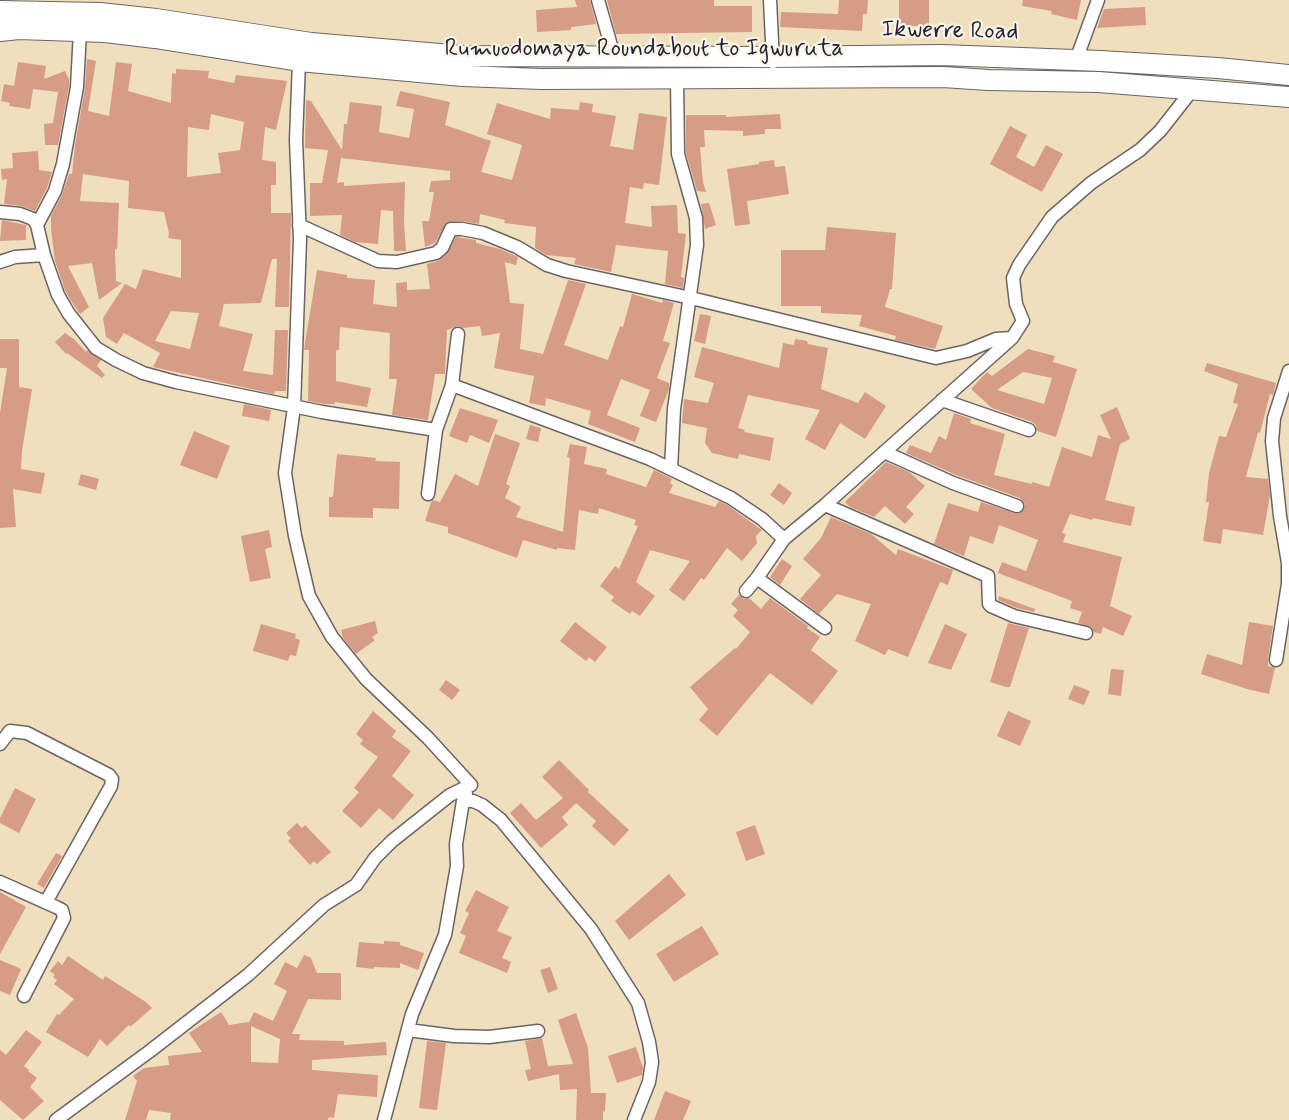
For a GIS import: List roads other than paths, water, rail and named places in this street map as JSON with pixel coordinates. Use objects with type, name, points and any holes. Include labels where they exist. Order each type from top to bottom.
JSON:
[{"type":"main road","name":"Ikwerre Road","points":[[0,11],[40,5],[156,19],[300,42],[464,56],[942,55],[1218,68],[1289,75]]},
{"type":"main road","name":"Rumuodomaya Roundabout to Igwuruta","points":[[0,31],[19,29],[80,31],[155,38],[299,61],[463,76],[541,79],[943,77],[1098,82],[1289,96]]},
{"type":"street","points":[[598,0],[614,56]]},
{"type":"street","points":[[770,0],[774,57],[771,77]]},
{"type":"street","points":[[1076,60],[1098,0]]},
{"type":"street","points":[[37,225],[51,199],[63,164],[77,87],[80,31]]},
{"type":"street","points":[[299,61],[296,140],[300,239],[294,406],[285,473],[295,536],[309,596],[332,637],[366,679],[428,738],[471,785]]},
{"type":"street","points":[[671,469],[674,409],[697,245],[696,218],[678,153],[677,78]]},
{"type":"street","points":[[746,591],[783,539],[825,505],[1012,338],[1023,321],[1016,304],[1013,278],[1019,265],[1052,217],[1091,183],[1140,150],[1160,131],[1193,89]]},
{"type":"street","points":[[0,212],[20,214],[33,219],[37,225],[44,255],[58,295],[69,314],[96,348],[116,360],[143,373],[176,382],[389,424],[436,430]]},
{"type":"street","points":[[299,225],[378,261],[397,262],[436,253],[442,248],[452,229],[462,229],[517,247],[547,265],[566,271],[691,298],[936,358],[967,351],[996,339],[1012,338]]},
{"type":"street","points":[[0,262],[15,257],[44,255]]},
{"type":"street","points":[[428,494],[436,430],[452,386],[458,334]]},
{"type":"street","points":[[1276,660],[1288,563],[1280,516],[1272,441],[1274,418],[1289,371]]},
{"type":"street","points":[[452,386],[640,455],[671,469],[731,498],[762,519],[783,539]]},
{"type":"street","points":[[942,400],[1029,430]]},
{"type":"street","points":[[884,452],[954,483],[1017,506]]},
{"type":"street","points":[[825,505],[988,576],[989,604],[992,606],[1014,616],[1086,633]]},
{"type":"street","points":[[757,578],[825,628]]},
{"type":"street","points":[[0,744],[10,731],[27,733],[110,775],[112,779],[111,786],[46,902]]},
{"type":"street","points":[[384,1120],[408,1030],[428,972],[445,935],[457,866],[456,844],[463,801],[471,785]]},
{"type":"street","points":[[56,1120],[150,1052],[248,975],[324,905],[356,885],[375,858],[392,841],[450,795],[471,785]]},
{"type":"street","points":[[463,801],[473,801],[501,820],[591,929],[638,1003],[652,1062],[650,1082],[634,1120]]},
{"type":"street","points":[[0,882],[62,910],[64,918],[24,996]]},
{"type":"street","points":[[408,1030],[454,1036],[489,1037],[538,1031]]}]
